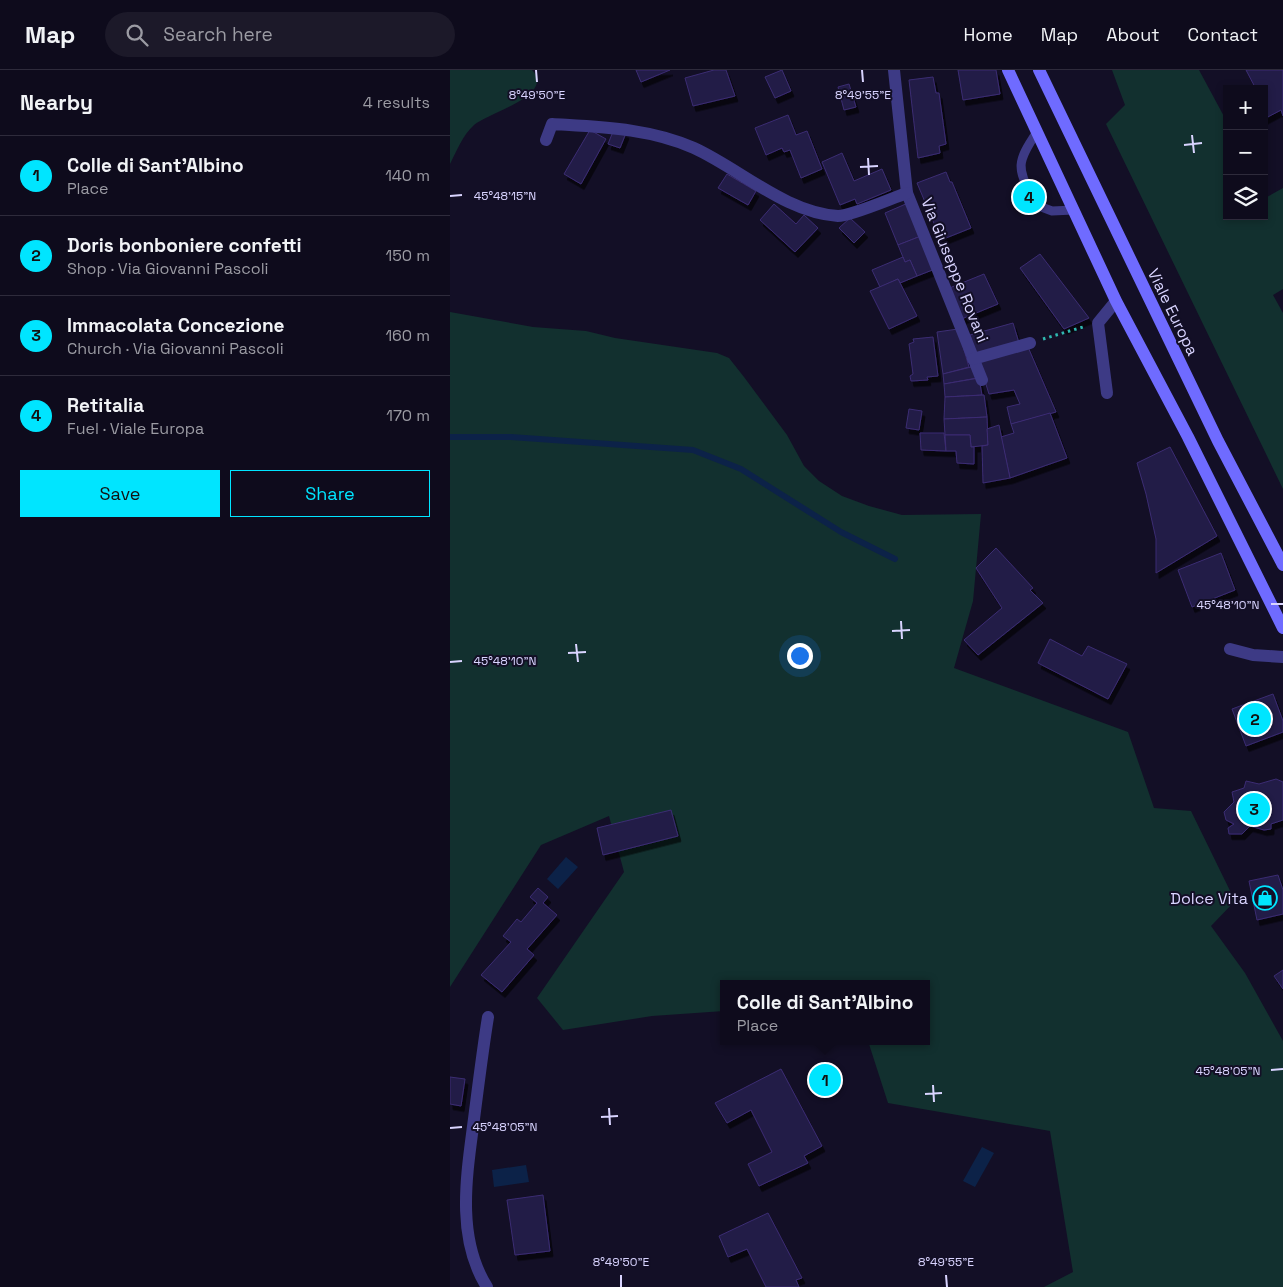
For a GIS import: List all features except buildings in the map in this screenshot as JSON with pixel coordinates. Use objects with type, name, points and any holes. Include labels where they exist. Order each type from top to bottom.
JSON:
[{"type":"street","name":"Via Giuseppe Rovani","points":[[894,70],[907,194],[982,380]]},
{"type":"street","points":[[1008,70],[1116,300],[1188,437],[1283,628]]},
{"type":"street","name":"Viale Europa","points":[[1039,70],[1218,441],[1283,565]]},
{"type":"street","name":"Via Giuseppe Rovani","points":[[546,140],[552,124],[629,129],[694,148],[767,192],[814,211],[840,216],[907,194]]},
{"type":"street","points":[[1107,393],[1098,323],[1116,300]]},
{"type":"street","name":"Via Giuseppe Rovani","points":[[973,359],[1030,343]]},
{"type":"street","points":[[1230,649],[1253,655],[1283,657]]},
{"type":"street","points":[[487,1287],[472,1255],[465,1206],[468,1162],[488,1016]]},
{"type":"lane","points":[[1037,132],[1022,153],[1021,174],[1036,205],[1052,211],[1074,210]]},
{"type":"path","points":[[1030,343],[1098,323]]},
{"type":"green space","points":[[450,70],[532,70],[537,79],[535,87],[528,95],[474,125],[463,138],[450,164]]},
{"type":"green space","points":[[1112,70],[1199,70],[1223,115],[1223,220],[1268,220],[1268,196],[1283,188],[1283,289],[1273,295],[1283,313],[1283,489],[1106,124],[1125,105]]},
{"type":"green space","points":[[450,312],[533,327],[586,331],[615,338],[717,353],[729,358],[744,377],[787,435],[804,466],[819,481],[842,496],[902,515],[981,514],[973,601],[954,668],[1128,732],[1154,808],[1191,811],[1235,901],[1211,926],[1245,973],[1283,1041],[1283,1287],[1044,1287],[1073,1272],[1050,1131],[888,1103],[869,1045],[930,1045],[930,980],[720,980],[720,1011],[652,1016],[563,1030],[537,998],[624,872],[609,816],[541,845],[450,987]]},
{"type":"water","points":[[566,857],[578,867],[558,889],[547,879]]},
{"type":"water","points":[[982,1147],[994,1153],[975,1187],[963,1181]]},
{"type":"water","points":[[526,1165],[529,1182],[494,1187],[492,1170]]},
{"type":"waterway","points":[[450,437],[511,437],[693,450],[741,469],[841,532],[895,559]]},
{"type":"place","name":"Retitalia","points":[[1029,197]]},
{"type":"place","name":"Doris bonboniere confetti","points":[[1255,719]]},
{"type":"place","name":"Immacolata Concezione","points":[[1254,809]]},
{"type":"place","name":"Dolce Vita","points":[[1265,898]]},
{"type":"place","name":"Colle di Sant'Albino","points":[[825,1080]]}]
